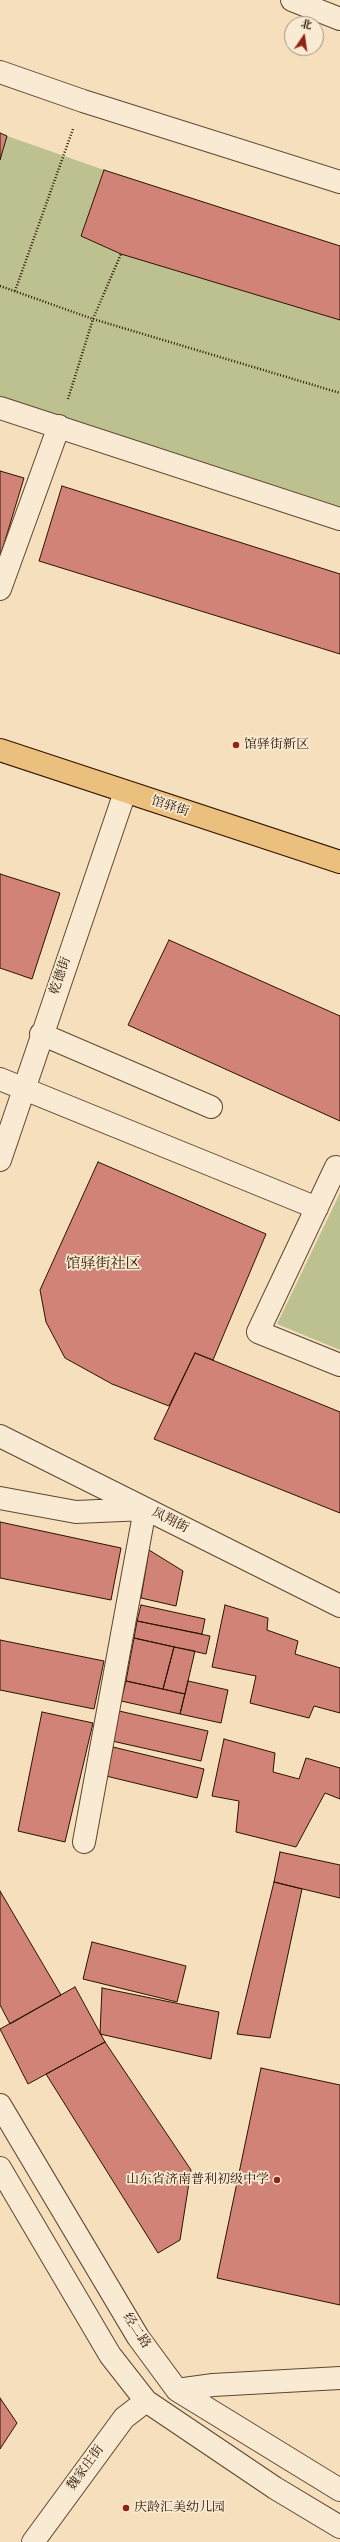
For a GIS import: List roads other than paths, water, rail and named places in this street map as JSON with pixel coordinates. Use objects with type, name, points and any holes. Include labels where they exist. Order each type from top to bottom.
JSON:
[{"type":"main road","name":"馆驿街","points":[[0,750],[340,862]]},
{"type":"street","points":[[292,0],[340,19]]},
{"type":"street","points":[[0,72],[83,101],[340,182]]},
{"type":"street","points":[[0,408],[340,518]]},
{"type":"street","points":[[0,589],[59,426]]},
{"type":"street","name":"乾德街","points":[[0,1160],[41,1034],[125,792]]},
{"type":"street","points":[[41,1034],[211,1106]]},
{"type":"street","points":[[0,1079],[317,1208]]},
{"type":"street","points":[[340,1169],[336,1167],[258,1332],[340,1365]]},
{"type":"street","name":"凤翔街","points":[[0,1436],[340,1606]]},
{"type":"street","points":[[0,1498],[76,1512],[145,1509],[84,1842]]},
{"type":"street","name":"经二路","points":[[0,2105],[138,2337],[177,2390],[340,2490]]},
{"type":"street","points":[[0,2168],[110,2355],[146,2401],[275,2488],[340,2527]]},
{"type":"street","points":[[177,2390],[213,2385],[340,2378]]},
{"type":"street","name":"魏家庄街","points":[[33,2542],[124,2418],[146,2401]]},
{"type":"place","name":"馆驿街新区","points":[[236,745]]},
{"type":"place","name":"山东省济南普利初级中学","points":[[277,2180]]},
{"type":"place","name":"庆龄汇美幼儿园","points":[[126,2508]]},
{"type":"district","name":"馆驿街社区","points":[[103,1265]]}]
